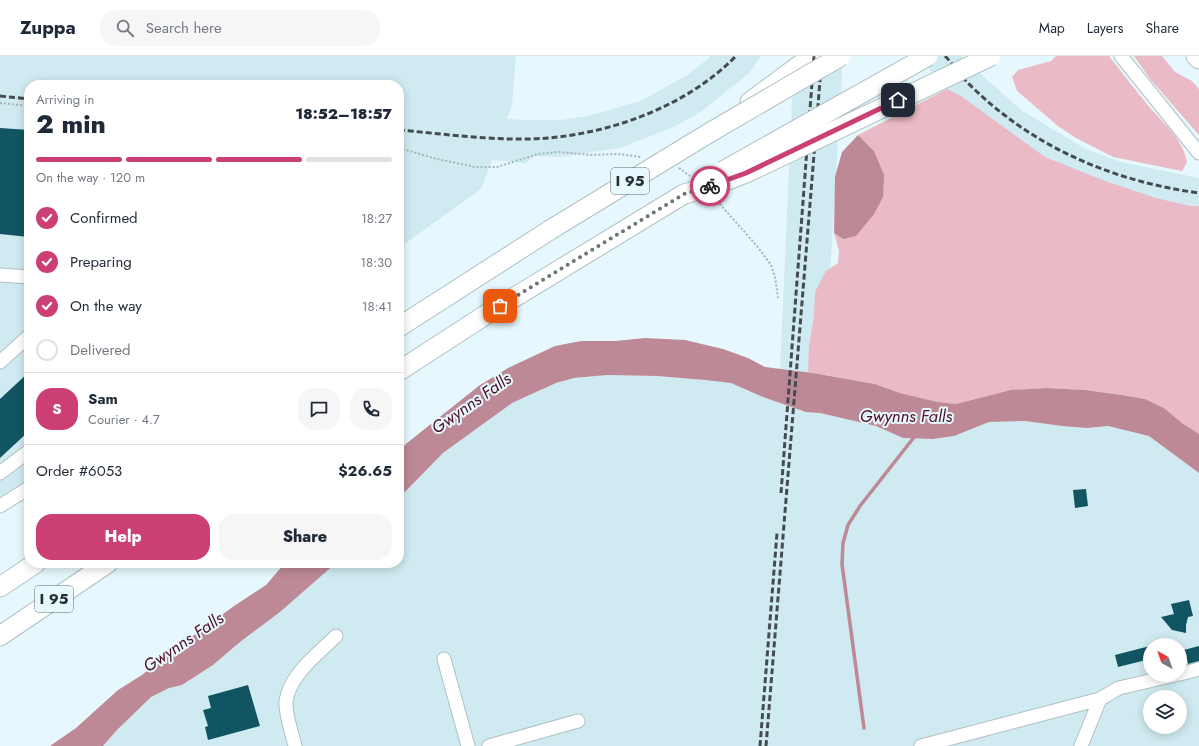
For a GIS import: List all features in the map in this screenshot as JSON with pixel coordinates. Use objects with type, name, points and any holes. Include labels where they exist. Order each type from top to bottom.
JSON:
[{"type":"highway","points":[[709,133],[812,56]]},
{"type":"highway","name":"I 95","points":[[404,324],[550,230],[709,133],[841,56]]},
{"type":"highway","name":"I 95","points":[[404,368],[487,314],[684,194],[928,56]]},
{"type":"highway","points":[[684,194],[713,186],[746,173],[991,56]]},
{"type":"highway","points":[[1196,56],[1199,59]]},
{"type":"highway","name":"I 95","points":[[0,587],[28,568]]},
{"type":"highway","name":"I 95","points":[[0,636],[101,568]]},
{"type":"lane","points":[[1121,56],[1199,153]]},
{"type":"lane","points":[[0,275],[24,277]]},
{"type":"lane","points":[[0,362],[24,340]]},
{"type":"lane","points":[[0,473],[24,455]]},
{"type":"lane","points":[[0,506],[24,491]]},
{"type":"lane","points":[[295,746],[288,718],[286,702],[290,687],[300,671],[336,636]]},
{"type":"lane","points":[[444,659],[468,746]]},
{"type":"lane","points":[[1187,672],[1199,669]]},
{"type":"lane","points":[[921,746],[1100,699],[1119,688],[1145,682]]},
{"type":"lane","points":[[1081,746],[1100,699]]},
{"type":"lane","points":[[489,746],[578,722]]},
{"type":"path","points":[[0,103],[24,105]]},
{"type":"shaded area","points":[[0,56],[516,56],[512,105],[507,119],[560,120],[588,116],[641,101],[689,74],[711,56],[761,56],[749,73],[702,111],[676,126],[620,148],[560,157],[534,156],[526,163],[492,160],[481,189],[404,244],[404,80],[24,80],[24,496],[0,511]]},
{"type":"shaded area","points":[[794,56],[843,56],[824,379],[820,413],[876,426],[903,438],[933,439],[954,436],[989,422],[1025,421],[1087,428],[1108,426],[1149,436],[1199,473],[1199,746],[103,746],[151,697],[169,688],[182,685],[213,665],[240,642],[280,612],[330,568],[404,568],[404,493],[443,453],[512,403],[556,383],[574,378],[607,375],[657,376],[731,383],[763,397],[780,371]]},
{"type":"shaded area","points":[[918,56],[961,56],[1021,110],[1084,148],[1121,162],[1199,178],[1199,212],[1046,166],[962,106]]},
{"type":"shaded area","points":[[1056,56],[1109,56],[1151,109],[1178,139],[1187,162],[1182,171],[1113,157],[1076,138],[1058,126],[1017,91],[1012,77],[1018,70],[1051,61]]},
{"type":"shaded area","points":[[1134,56],[1162,56],[1175,72],[1192,81],[1199,89],[1199,135],[1150,79]]},
{"type":"shaded area","points":[[947,89],[961,96],[1045,157],[1105,181],[1156,198],[1190,206],[1199,206],[1199,434],[1182,423],[1164,408],[1145,399],[1122,395],[1085,390],[1046,388],[1012,390],[956,404],[938,402],[900,393],[875,384],[808,372],[815,292],[826,271],[838,263],[839,251],[834,233],[843,239],[874,151],[858,135]]},
{"type":"water","points":[[858,135],[874,151],[884,175],[883,197],[874,214],[856,236],[843,239],[834,233],[835,177],[842,152]]},
{"type":"water","name":"Gwynns Falls","points":[[645,338],[685,340],[723,349],[748,358],[765,367],[813,373],[875,384],[900,393],[938,402],[956,404],[1011,390],[1046,388],[1085,390],[1145,399],[1164,408],[1182,423],[1199,434],[1199,473],[1149,436],[1108,426],[1087,428],[1025,421],[989,422],[954,436],[933,439],[903,438],[876,426],[820,413],[806,412],[763,397],[731,383],[657,376],[607,375],[574,378],[556,383],[512,403],[443,453],[404,493],[404,446],[480,385],[508,368],[555,346],[581,341],[615,341]]},
{"type":"water","name":"Gwynns Falls","points":[[281,568],[330,568],[280,612],[240,642],[213,665],[182,685],[169,688],[151,697],[103,746],[50,746],[76,728],[118,690],[142,675],[172,651],[234,606],[266,585]]},
{"type":"building","points":[[0,128],[24,130],[24,236],[0,234]]},
{"type":"building","points":[[24,377],[24,436],[0,458],[0,399]]},
{"type":"building","points":[[1086,489],[1088,506],[1075,508],[1073,490]]},
{"type":"building","points":[[1189,600],[1193,616],[1188,617],[1186,633],[1172,630],[1161,617],[1174,614],[1171,604]]},
{"type":"building","points":[[1199,646],[1199,661],[1188,664],[1187,649]]},
{"type":"building","points":[[1143,648],[1143,661],[1118,667],[1115,655]]},
{"type":"building","points":[[248,685],[260,726],[208,740],[205,727],[208,726],[203,710],[211,708],[208,696]]},
{"type":"waterway","points":[[864,728],[842,564],[843,543],[848,525],[860,506],[915,436]]},
{"type":"railway","points":[[404,130],[474,137],[530,139],[574,135],[599,130],[650,113],[673,102],[696,89],[736,56]]},
{"type":"railway","points":[[781,493],[814,56]]},
{"type":"railway","points":[[766,746],[822,56]]},
{"type":"railway","points":[[945,56],[967,82],[991,105],[1017,125],[1045,142],[1074,157],[1134,180],[1199,193]]},
{"type":"railway","points":[[0,96],[24,98]]},
{"type":"railway","points":[[760,746],[777,533]]},
{"type":"way so far","points":[[500,306],[684,194],[710,186]]},
{"type":"route","points":[[710,186],[746,173],[898,100]]}]
